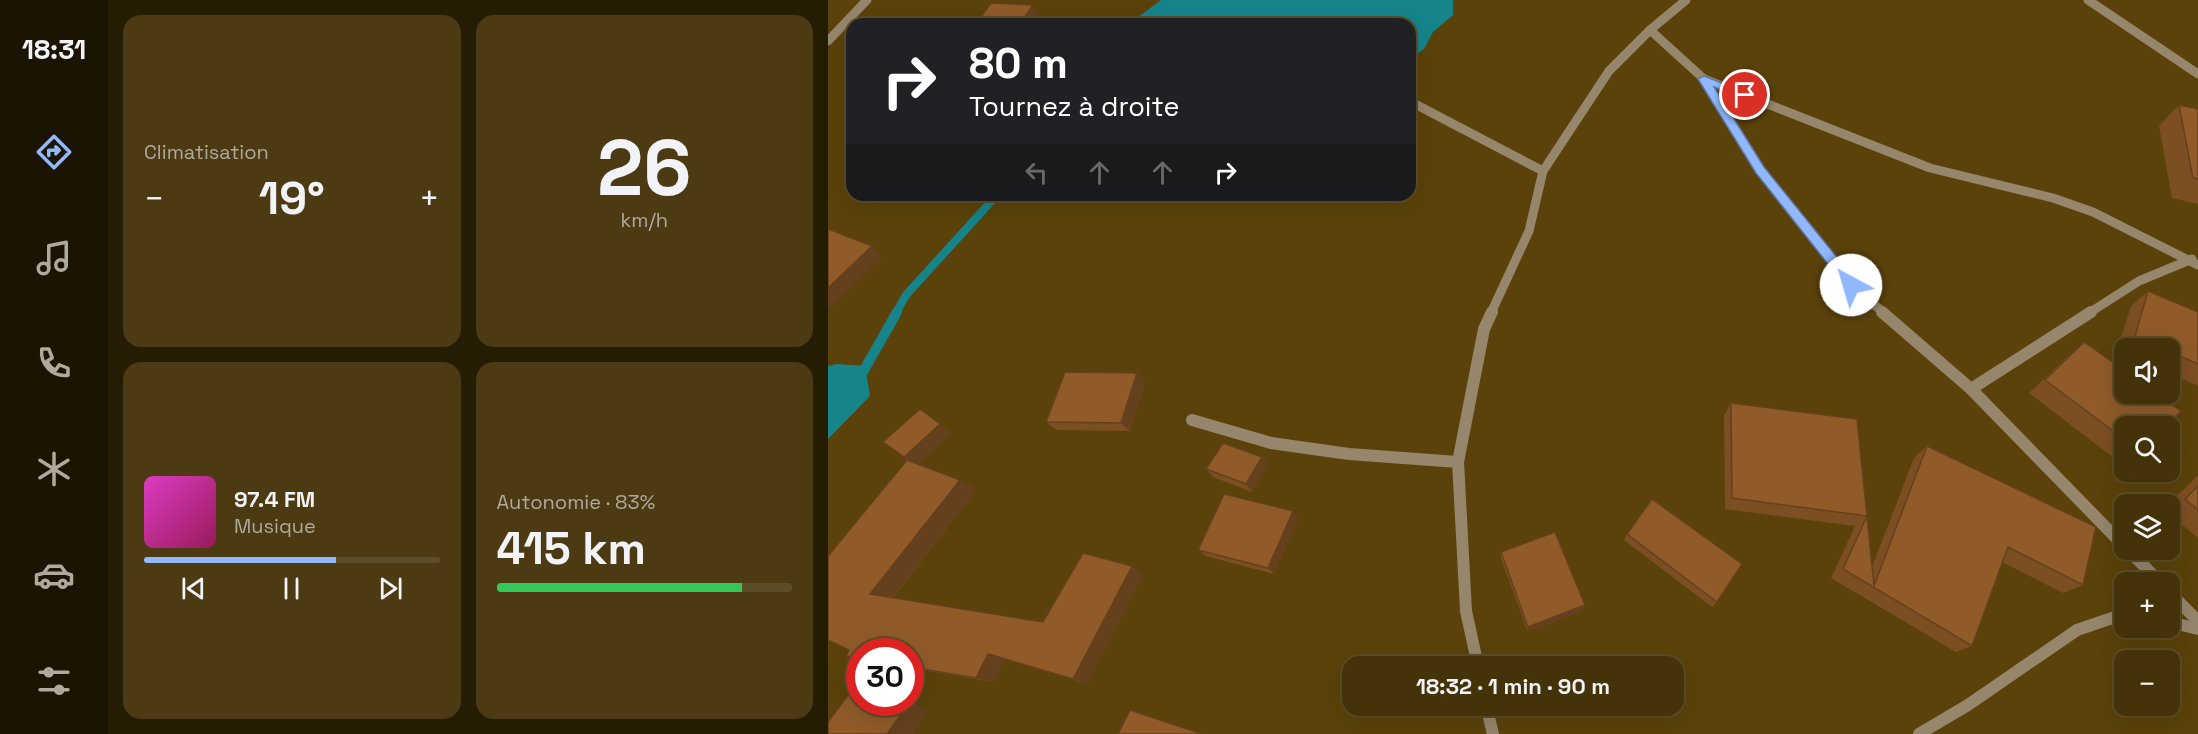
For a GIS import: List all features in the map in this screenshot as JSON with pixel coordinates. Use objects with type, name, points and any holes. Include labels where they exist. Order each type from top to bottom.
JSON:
[{"type":"street","points":[[850,18],[867,0]]},
{"type":"street","points":[[1476,656],[1466,611],[1458,462],[1484,329],[1529,231],[1543,171],[1609,71],[1650,30],[1686,0]]},
{"type":"street","points":[[2088,0],[2198,74]]},
{"type":"street","points":[[828,41],[846,22]]},
{"type":"street","points":[[1650,30],[1704,79],[1760,170],[1851,285],[1971,389],[2114,536]]},
{"type":"street","points":[[1704,79],[1930,168],[2053,198],[2093,212],[2195,261]]},
{"type":"street","points":[[1416,105],[1543,171]]},
{"type":"street","points":[[1971,389],[2139,281],[2195,261]]},
{"type":"street","points":[[1192,420],[1271,443],[1349,454],[1458,462]]},
{"type":"street","points":[[2138,560],[2150,572]]},
{"type":"street","points":[[2180,603],[2198,621]]},
{"type":"street","points":[[1919,734],[1968,705],[2077,630],[2114,617]]},
{"type":"street","points":[[2180,625],[2198,629]]},
{"type":"street","points":[[1489,716],[1493,734]]},
{"type":"water","points":[[1161,0],[1453,0],[1453,15],[1433,32],[1424,49],[1416,54],[1416,18],[1137,18]]},
{"type":"water","points":[[837,364],[865,366],[870,396],[828,439],[828,366]]},
{"type":"building","points":[[991,3],[1033,5],[1024,18],[980,18]]},
{"type":"building","points":[[2179,105],[2198,109],[2198,179],[2193,178]]},
{"type":"building","points":[[828,229],[872,246],[828,288]]},
{"type":"building","points":[[2148,291],[2198,312],[2198,364],[2180,356],[2180,338],[2135,336]]},
{"type":"building","points":[[2084,342],[2114,363],[2114,404],[2171,404],[2181,411],[2176,416],[2114,416],[2114,432],[2045,380]]},
{"type":"building","points":[[1065,372],[1137,373],[1121,423],[1046,422]]},
{"type":"building","points":[[1731,403],[1857,419],[1867,516],[1732,498]]},
{"type":"building","points":[[920,409],[940,424],[904,457],[883,442]]},
{"type":"building","points":[[1223,443],[1262,457],[1246,484],[1206,469]]},
{"type":"building","points":[[1927,446],[2096,527],[2083,585],[2008,547],[1972,646],[1843,569],[1867,516],[1874,586]]},
{"type":"building","points":[[907,460],[960,480],[870,594],[1043,622],[1083,553],[1132,566],[1073,679],[988,654],[976,678],[924,669],[924,638],[846,638],[846,649],[828,640],[828,556]]},
{"type":"building","points":[[2198,486],[2198,510],[2185,499]]},
{"type":"building","points":[[1224,494],[1293,511],[1268,568],[1198,550]]},
{"type":"building","points":[[1652,499],[1742,564],[1717,602],[1627,534]]},
{"type":"building","points":[[1555,532],[1585,605],[1528,627],[1501,552]]},
{"type":"building","points":[[846,698],[846,716],[900,716],[887,734],[828,734],[828,722]]},
{"type":"building","points":[[1130,710],[1202,734],[1118,734]]},
{"type":"waterway","points":[[896,313],[906,295],[992,201]]},
{"type":"waterway","points":[[860,377],[897,312]]},
{"type":"route","points":[[1745,95],[1704,79],[1760,170],[1851,285]]}]
